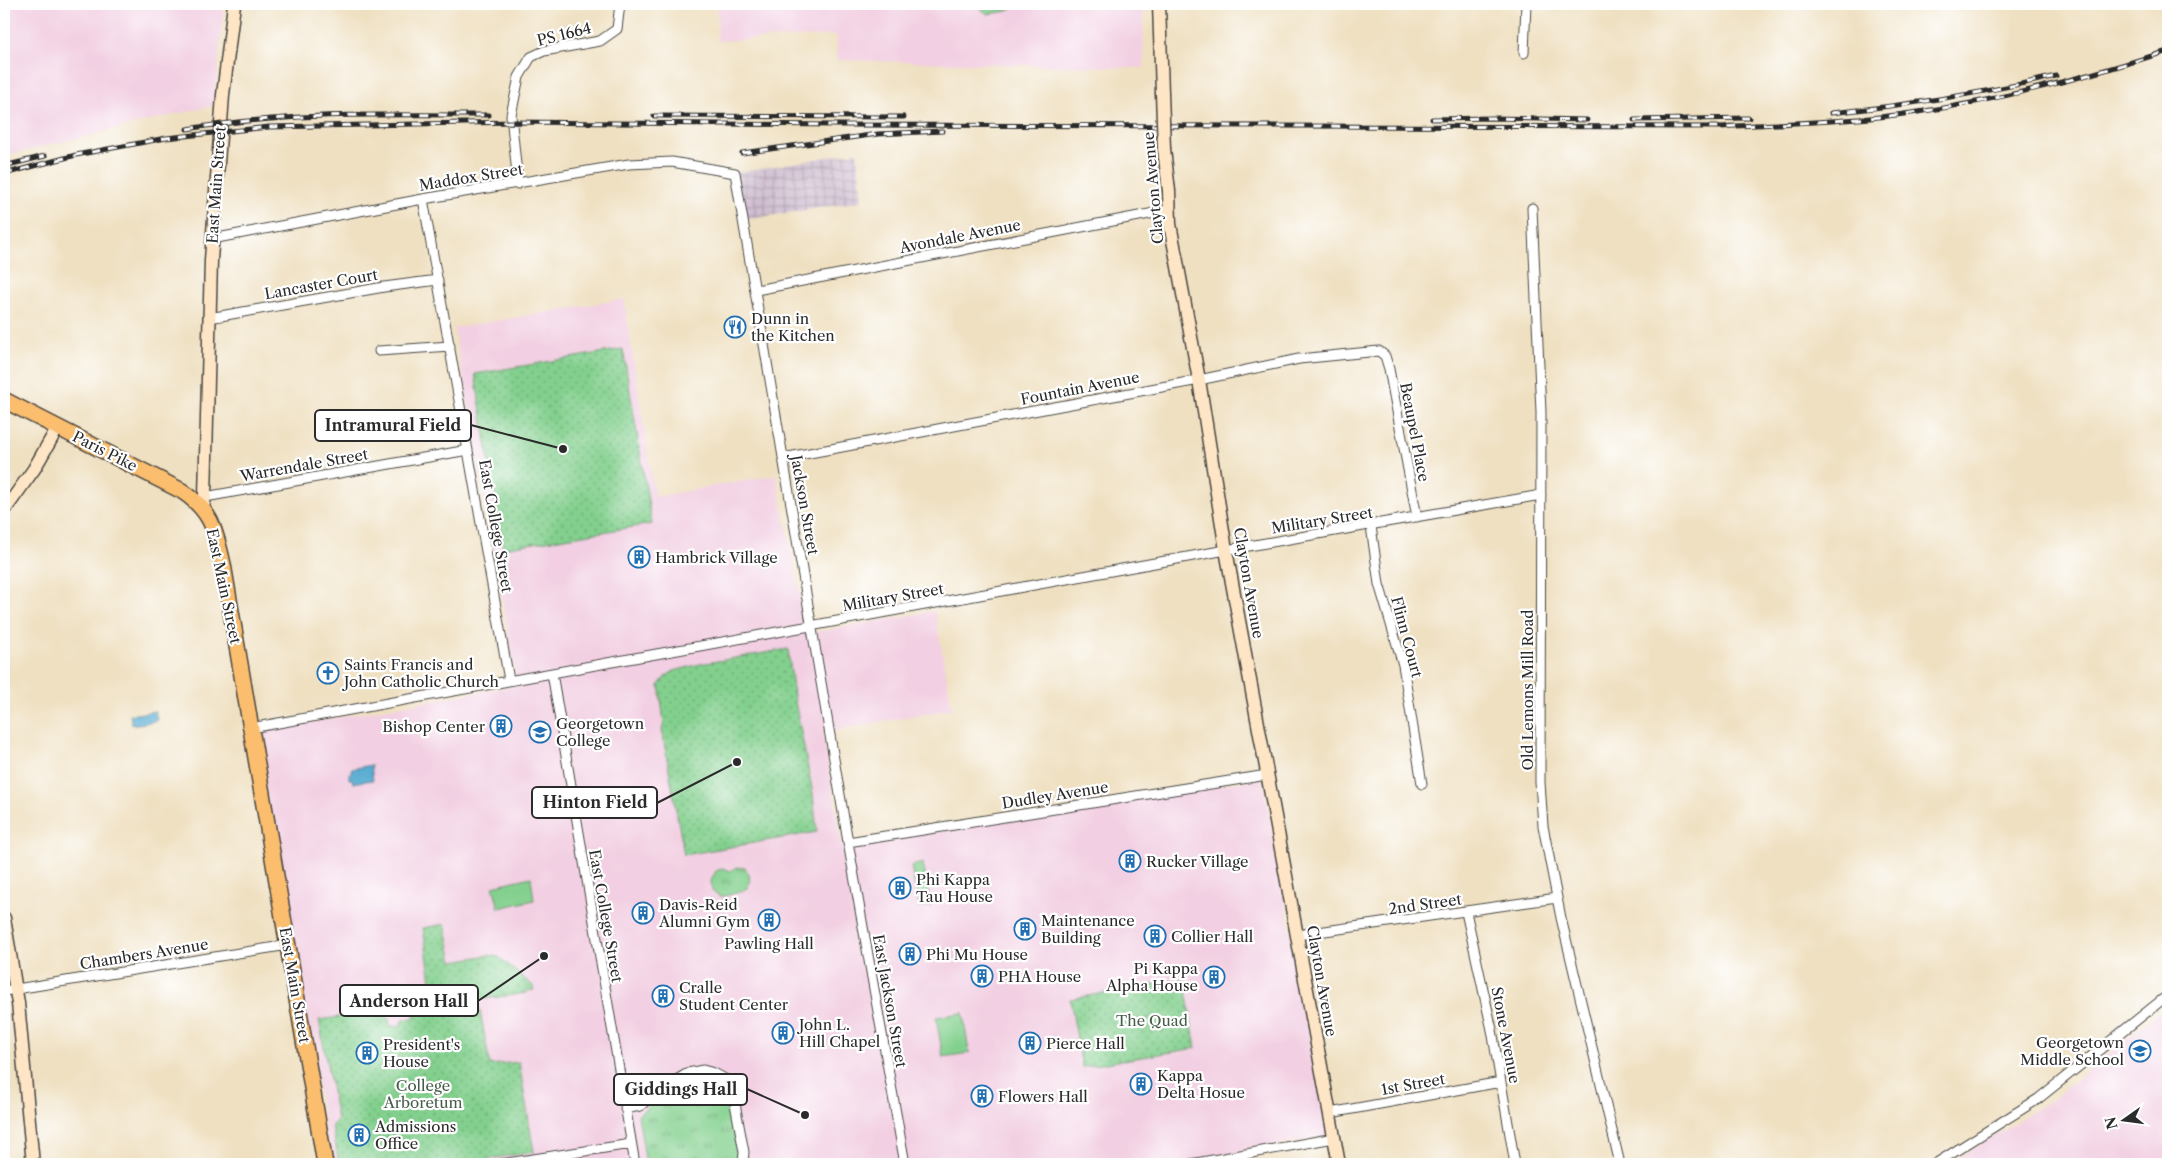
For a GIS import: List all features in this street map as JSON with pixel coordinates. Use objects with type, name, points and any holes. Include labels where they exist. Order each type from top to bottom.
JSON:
[{"type":"main road","name":"Paris Pike","points":[[4,400],[204,502]]},
{"type":"main road","name":"East Main Street","points":[[204,502],[214,527],[223,564],[326,1164]]},
{"type":"street","name":"East Main Street","points":[[204,502],[212,239],[222,95],[234,4]]},
{"type":"street","name":"PS 1664","points":[[518,184],[511,115],[519,77],[531,57],[544,51],[600,41],[617,29],[620,4]]},
{"type":"street","name":"Clayton Avenue","points":[[1159,4],[1164,149],[1170,224],[1199,380],[1226,550],[1339,1164]]},
{"type":"street","points":[[1524,52],[1526,4]]},
{"type":"street","name":"Maddox Street","points":[[212,239],[424,199],[629,164],[672,162],[735,173]]},
{"type":"street","name":"Jackson Street","points":[[735,173],[848,842]]},
{"type":"street","name":"East College Street","points":[[424,199],[509,680]]},
{"type":"street","name":"Old Lemons Mill Road","points":[[1532,208],[1541,412],[1540,782],[1543,826],[1557,898],[1620,1164]]},
{"type":"street","name":"Avondale Avenue","points":[[756,290],[1170,210]]},
{"type":"street","name":"Lancaster Court","points":[[209,318],[384,287],[438,280]]},
{"type":"street","points":[[379,351],[450,346]]},
{"type":"street","name":"Fountain Avenue","points":[[783,458],[1199,380],[1299,359],[1372,351],[1382,353]]},
{"type":"street","name":"Beaupel Place","points":[[1382,353],[1389,369],[1417,517]]},
{"type":"street","points":[[4,511],[34,469],[58,427]]},
{"type":"street","name":"Warrendale Street","points":[[204,502],[468,450]]},
{"type":"street","name":"Military Street","points":[[251,728],[1226,550],[1541,495]]},
{"type":"street","name":"Flinn Court","points":[[1371,526],[1379,584],[1404,665],[1422,784]]},
{"type":"street","name":"East College Street","points":[[552,673],[635,1164]]},
{"type":"street","name":"Dudley Avenue","points":[[848,842],[1267,775]]},
{"type":"street","name":"East Jackson Street","points":[[848,842],[905,1164]]},
{"type":"street","name":"2nd Street","points":[[1297,936],[1557,898]]},
{"type":"street","name":"Stone Avenue","points":[[1466,912],[1492,1030],[1515,1164]]},
{"type":"street","points":[[4,918],[10,990],[33,1164]]},
{"type":"street","name":"Chambers Avenue","points":[[10,990],[288,945]]},
{"type":"street","points":[[1936,1164],[2038,1099],[2168,995]]},
{"type":"street","points":[[625,1109],[640,1106],[661,1089],[688,1073],[703,1070],[720,1075],[733,1093],[744,1152],[743,1164]]},
{"type":"street","name":"1st Street","points":[[1330,1113],[1501,1082]]},
{"type":"street","points":[[1191,1164],[1334,1138]]},
{"type":"street","points":[[500,1164],[631,1144]]},
{"type":"shaded area","points":[[4,4],[224,4],[214,105],[4,156]]},
{"type":"shaded area","points":[[718,4],[1143,4],[1144,68],[837,60],[837,35],[717,41]]},
{"type":"shaded area","points":[[857,152],[862,201],[743,220],[735,173]]},
{"type":"shaded area","name":"Georgetown College","points":[[624,299],[655,497],[776,475],[808,633],[935,611],[952,709],[823,732],[842,846],[1263,778],[1328,1136],[1172,1164],[331,1164],[256,732],[517,685],[454,328]]},
{"type":"shaded area","name":"Georgetown Middle School","points":[[2168,1005],[2168,1164],[1949,1164],[2054,1098]]},
{"type":"green space","points":[[973,4],[1016,4],[1008,11],[988,14]]},
{"type":"green space","points":[[623,349],[652,524],[503,548],[475,374]]},
{"type":"green space","points":[[788,649],[794,696],[813,794],[817,832],[684,855],[662,730],[664,722],[659,685],[665,677],[674,671],[700,664]]},
{"type":"green space","points":[[923,863],[931,906],[919,908],[911,866]]},
{"type":"green space","points":[[736,867],[745,868],[748,872],[750,879],[748,887],[743,891],[721,897],[712,891],[711,880],[716,871],[723,868],[730,871]]},
{"type":"green space","points":[[531,877],[534,900],[499,908],[493,886]]},
{"type":"green space","name":"College Arboretum","points":[[445,924],[453,961],[489,955],[499,957],[533,986],[534,990],[526,991],[526,993],[478,1000],[490,1065],[519,1062],[534,1152],[456,1164],[339,1164],[332,1125],[337,1120],[319,1020],[378,1011],[389,1019],[390,1026],[400,1026],[403,1020],[415,1018],[411,996],[400,998],[398,987],[431,981],[423,928]]},
{"type":"green space","name":"The Quad","points":[[1184,979],[1196,1048],[1082,1067],[1070,999]]},
{"type":"green space","points":[[963,1013],[969,1053],[943,1057],[936,1017]]},
{"type":"green space","points":[[696,1076],[712,1077],[726,1089],[739,1157],[737,1164],[646,1164],[638,1115],[672,1088]]},
{"type":"water","points":[[155,711],[156,721],[132,725],[130,715]]},
{"type":"water","points":[[371,765],[373,780],[353,783],[352,779],[349,779],[349,774],[352,773],[351,769]]},
{"type":"railway","points":[[4,174],[76,155],[166,138],[269,127],[515,122],[837,125],[1721,127],[1820,122],[1894,115],[1981,101],[2075,79],[2168,51]]},
{"type":"railway","points":[[1831,113],[1944,98],[2056,76]]},
{"type":"railway","points":[[187,129],[300,117],[489,115]]},
{"type":"railway","points":[[654,116],[904,117]]},
{"type":"railway","points":[[1634,120],[1749,118]]},
{"type":"railway","points":[[1432,119],[1587,120]]},
{"type":"railway","points":[[742,153],[878,134],[943,131]]},
{"type":"railway","points":[[4,166],[45,156]]},
{"type":"place","name":"Dunn in the Kitchen","points":[[735,327]]},
{"type":"place","name":"Intramural Field","points":[[563,449]]},
{"type":"place","name":"Hambrick Village","points":[[639,557]]},
{"type":"place","name":"Saints Francis and John Catholic Church","points":[[328,673]]},
{"type":"place","name":"Bishop Center","points":[[501,726]]},
{"type":"place","name":"Georgetown College","points":[[540,732]]},
{"type":"place","name":"Hinton Field","points":[[737,762]]},
{"type":"place","name":"Rucker Village","points":[[1130,861]]},
{"type":"place","name":"Phi Kappa Tau House","points":[[900,888]]},
{"type":"place","name":"Davis-Reid Alumni Gym","points":[[643,913]]},
{"type":"place","name":"Pawling Hall","points":[[769,920]]},
{"type":"place","name":"Maintenance Building","points":[[1025,929]]},
{"type":"place","name":"Collier Hall","points":[[1155,936]]},
{"type":"place","name":"Phi Mu House","points":[[910,954]]},
{"type":"place","name":"Anderson Hall","points":[[544,956]]},
{"type":"place","name":"PHA House","points":[[982,976]]},
{"type":"place","name":"Pi Kappa Alpha House","points":[[1214,977]]},
{"type":"place","name":"Cralle Student Center","points":[[663,996]]},
{"type":"place","name":"John L. Hill Chapel","points":[[783,1033]]},
{"type":"place","name":"Pierce Hall","points":[[1030,1043]]},
{"type":"place","name":"Georgetown Middle School","points":[[2140,1051]]},
{"type":"place","name":"President's House","points":[[367,1053]]},
{"type":"place","name":"Kappa Delta Hosue","points":[[1141,1084]]},
{"type":"place","name":"Flowers Hall","points":[[982,1096]]},
{"type":"place","name":"Giddings Hall","points":[[805,1115]]},
{"type":"place","name":"Admissions Office","points":[[359,1135]]}]
